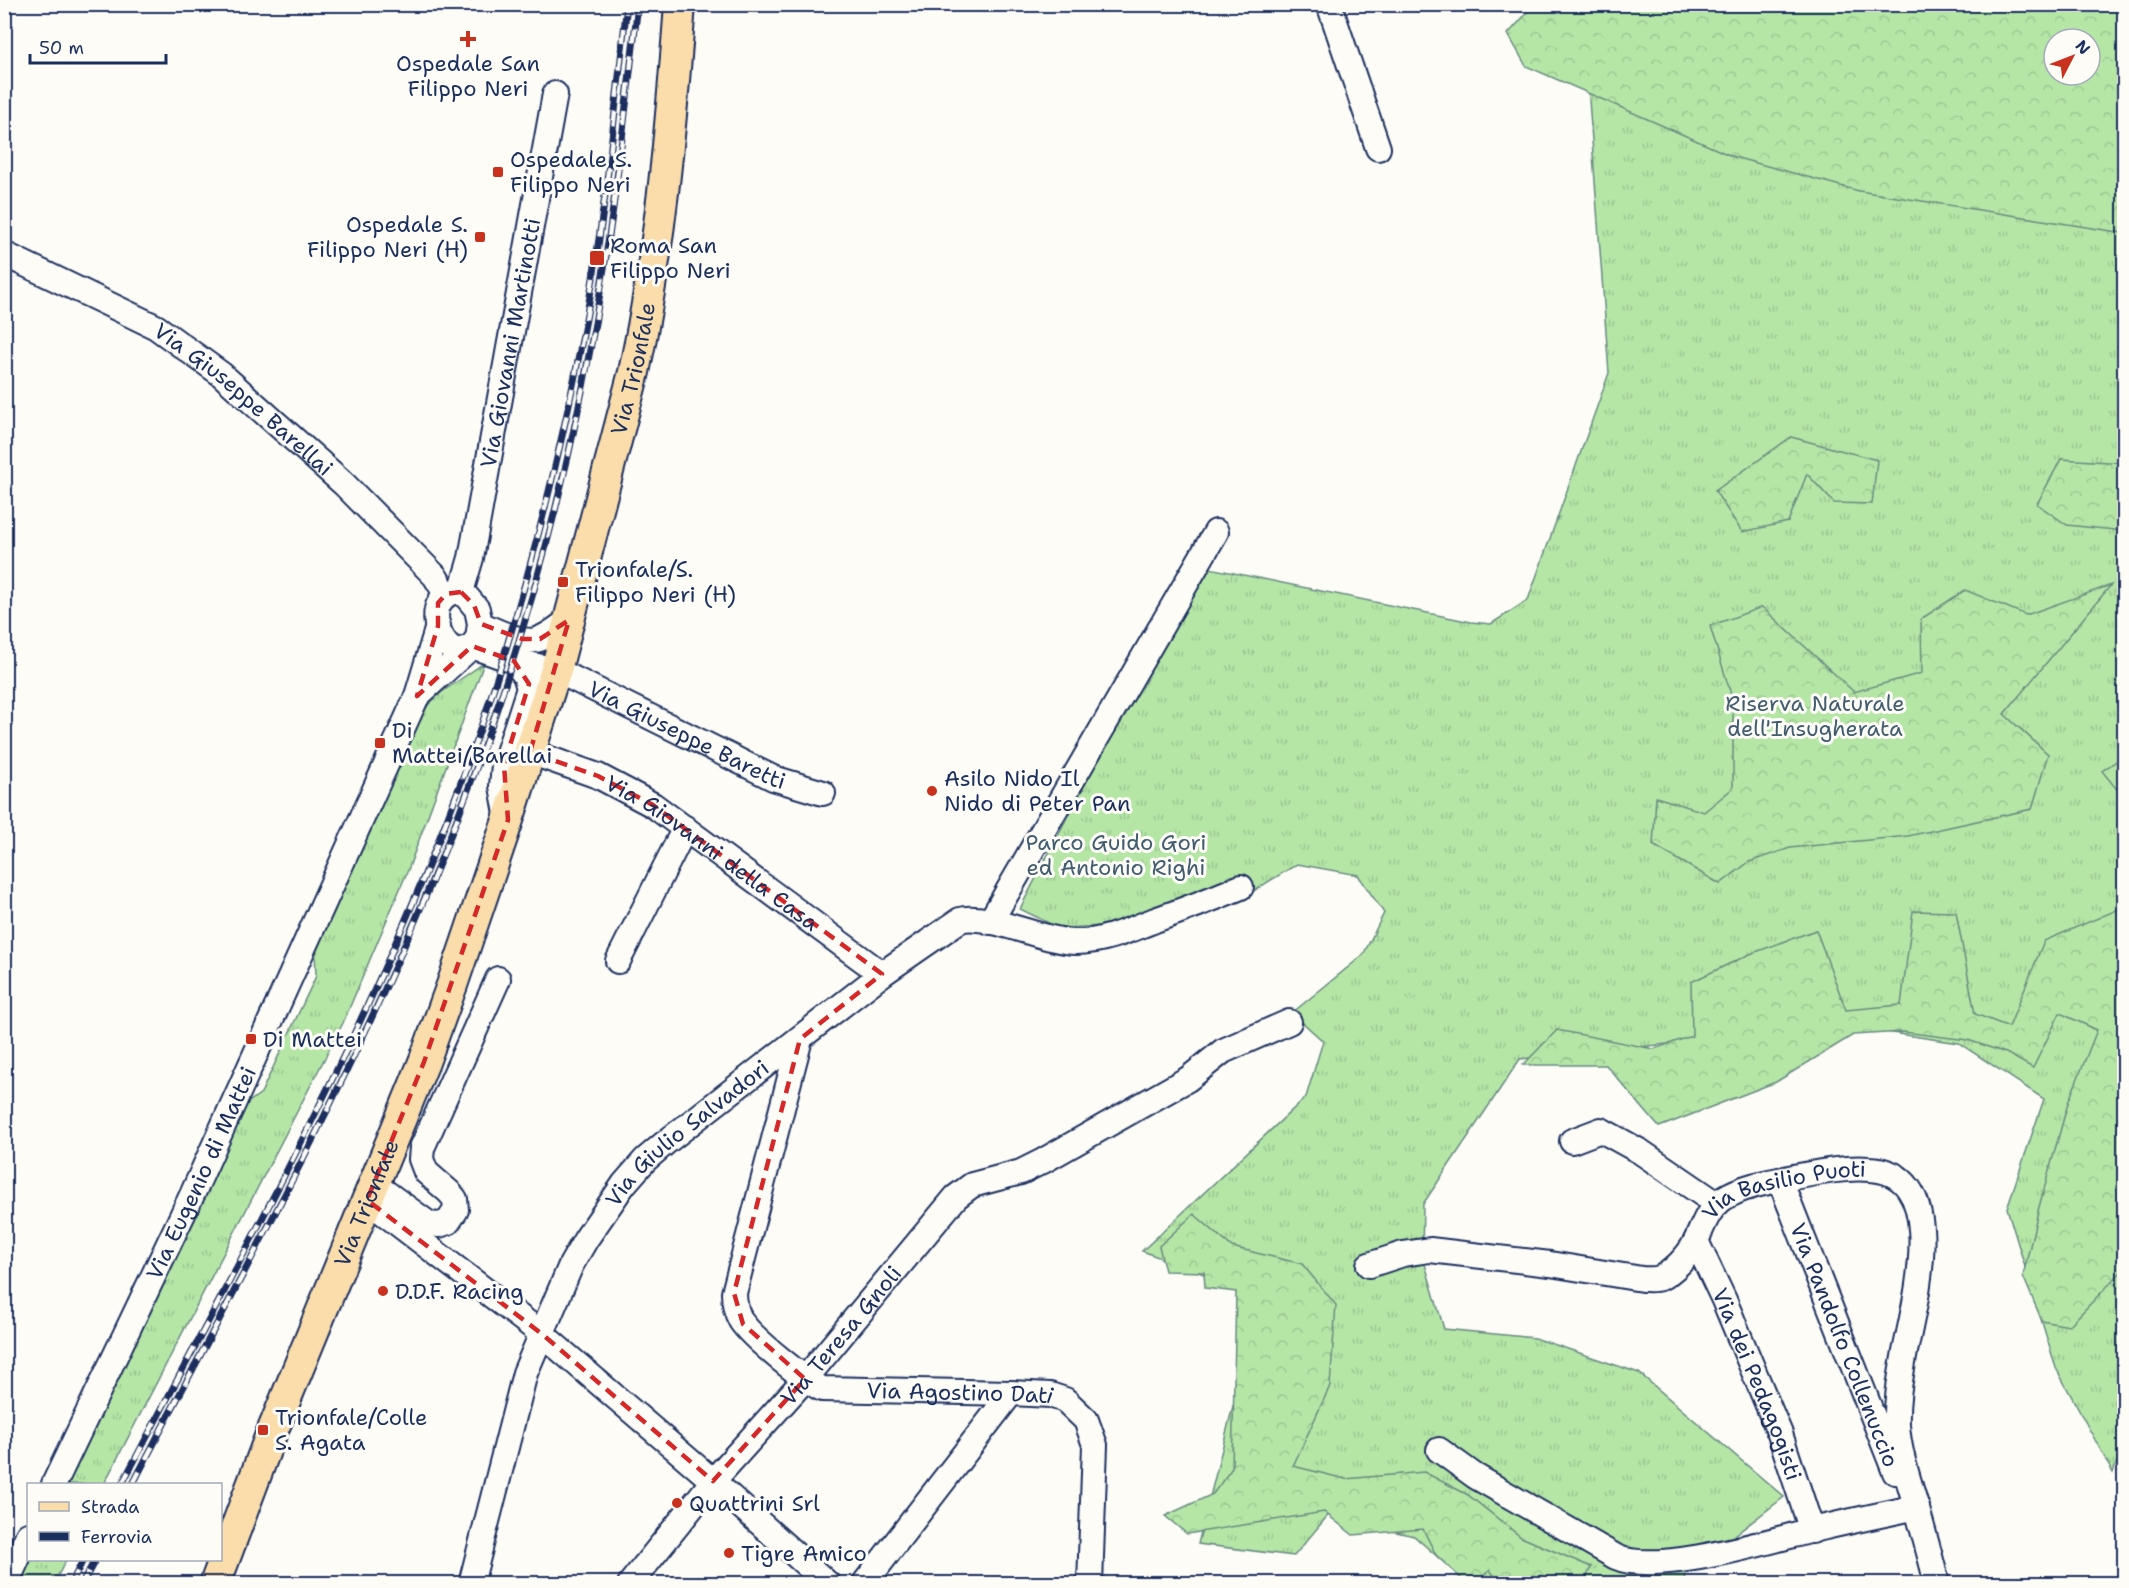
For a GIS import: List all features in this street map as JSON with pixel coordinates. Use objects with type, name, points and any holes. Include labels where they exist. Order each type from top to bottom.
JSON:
[{"type":"main road","name":"Via Trionfale","points":[[215,1584],[270,1437],[424,1062],[508,820],[556,670],[644,327],[664,186],[680,4]]},
{"type":"street","points":[[1329,4],[1377,148]]},
{"type":"street","name":"Via Giovanni Martinotti","points":[[453,593],[471,558],[555,94]]},
{"type":"street","name":"Via Giuseppe Barellai","points":[[4,254],[156,327],[221,374],[344,484],[453,593]]},
{"type":"street","points":[[990,922],[1216,532]]},
{"type":"street","points":[[474,639],[474,605],[453,593],[438,603],[438,626],[444,641],[450,648],[461,651],[474,639],[534,640],[545,636],[569,620]]},
{"type":"street","name":"Via Eugenio di Mattei","points":[[55,1483],[197,1185],[417,696],[438,626]]},
{"type":"street","points":[[474,639],[514,661],[556,670]]},
{"type":"street","name":"Via Eugenio di Mattei","points":[[417,696],[474,639]]},
{"type":"street","name":"Via Trionfale","points":[[508,820],[502,786],[504,765],[530,688],[525,675],[514,661]]},
{"type":"street","name":"Via Giuseppe Baretti","points":[[556,670],[773,778],[823,793]]},
{"type":"street","name":"Via Giovanni della Casa","points":[[530,752],[598,776],[653,805],[882,974]]},
{"type":"street","points":[[618,961],[685,828]]},
{"type":"street","name":"Via Giulio Salvadori","points":[[471,1584],[520,1389],[542,1334],[578,1253],[633,1173],[659,1147],[882,974],[960,920],[971,918],[1061,941],[1087,941],[1122,932],[1241,887]]},
{"type":"street","points":[[371,1192],[434,1226],[444,1224],[456,1213],[457,1207],[453,1195],[426,1172],[422,1159],[422,1148],[498,979]]},
{"type":"street","name":"Via Teresa Gnoli","points":[[630,1584],[713,1481],[805,1379],[908,1253],[964,1190],[979,1182],[1021,1172],[1188,1079],[1222,1051],[1288,1022]]},
{"type":"street","name":"Via Agostino Dati","points":[[800,1039],[734,1293],[736,1310],[743,1324],[805,1379],[822,1389],[1050,1395],[1061,1398],[1076,1409],[1088,1424],[1093,1437],[1095,1461],[1090,1584]]},
{"type":"street","points":[[1572,1141],[1602,1130],[1641,1152],[1717,1204]]},
{"type":"street","name":"Via Basilio Puoti","points":[[1369,1265],[1414,1251],[1430,1250],[1653,1279],[1667,1273],[1683,1258],[1696,1241],[1706,1218],[1717,1204],[1735,1193],[1765,1182],[1830,1170],[1876,1169],[1886,1171],[1899,1178],[1912,1195],[1921,1225],[1922,1255],[1904,1358],[1897,1416],[1906,1474],[1917,1507]]},
{"type":"street","name":"Via Pandolfo Collenuccio","points":[[1780,1180],[1889,1459],[1917,1507]]},
{"type":"street","points":[[371,1192],[542,1334],[713,1481],[828,1584]]},
{"type":"street","name":"Via dei Pedagogisti","points":[[1696,1241],[1724,1300],[1780,1434],[1812,1531]]},
{"type":"street","points":[[864,1584],[1011,1393]]},
{"type":"street","points":[[1439,1450],[1475,1476],[1616,1557],[1631,1562],[1658,1562],[1726,1552],[1917,1507],[1937,1584]]},
{"type":"street","points":[[6,1584],[27,1537]]},
{"type":"highlighted area","points":[[461,592],[474,605],[481,624],[522,639],[540,639],[569,620],[530,752],[598,776],[653,805],[882,974],[800,1039],[734,1293],[743,1324],[805,1379],[713,1481],[542,1334],[367,1200],[424,1062],[508,820],[504,765],[529,684],[514,661],[472,646],[417,696],[438,626],[438,603],[446,594]]},
{"type":"green space","points":[[1534,5],[2124,5],[2124,233],[1859,191],[1734,157],[1526,66],[1508,34]]},
{"type":"green space","name":"Riserva Naturale dell'Insugherata","points":[[2124,5],[2124,1441],[2113,1473],[2056,1368],[2007,1208],[2044,1099],[1959,1043],[1845,1026],[1520,1059],[1423,1204],[1422,1254],[1444,1329],[1535,1338],[1639,1373],[1784,1497],[1685,1574],[1686,1583],[1467,1583],[1414,1536],[1374,1527],[1340,1501],[1294,1556],[1198,1544],[1236,1394],[1284,1304],[1142,1251],[1306,1097],[1323,1041],[1292,1013],[1363,955],[1384,913],[1358,875],[1297,864],[1247,895],[1107,926],[1059,928],[1020,909],[1200,566],[1471,622],[1491,624],[1528,600],[1609,373],[1588,86]]},
{"type":"green space","points":[[1791,437],[1877,460],[1872,504],[1834,503],[1807,474],[1788,522],[1742,532],[1715,491]]},
{"type":"green space","points":[[2061,459],[2124,463],[2124,531],[2067,525],[2037,504]]},
{"type":"green space","points":[[2111,585],[2004,714],[2048,754],[2032,809],[1908,836],[1790,848],[1749,862],[1720,884],[1653,845],[1656,797],[1704,812],[1733,788],[1733,701],[1710,626],[1762,607],[1854,692],[1922,673],[1921,619],[1965,590],[2026,615]]},
{"type":"green space","points":[[484,663],[408,870],[343,1023],[105,1483],[60,1483],[242,1107],[261,1093],[316,976],[315,951],[416,724],[428,705],[442,692]]},
{"type":"green space","points":[[2124,756],[2124,798],[2102,771]]},
{"type":"green space","points":[[2119,909],[2124,913],[2124,1269],[2069,1326],[2042,1321],[2023,1276],[2039,1207],[2068,1103],[2097,1030],[2060,1013],[2033,1068],[2006,1053],[1968,1040],[1903,1032],[1853,1035],[1776,1082],[1659,1127],[1606,1065],[1523,1065],[1557,1030],[1654,1049],[1692,1036],[1691,982],[1750,954],[1816,930],[1846,1010],[1901,1005],[1913,911],[1956,912],[1975,1014],[2009,1027],[2044,941]]},
{"type":"green space","points":[[1194,1214],[1232,1247],[1302,1264],[1336,1305],[1330,1386],[1293,1466],[1345,1479],[1424,1472],[1468,1495],[1521,1537],[1591,1567],[1584,1583],[1571,1583],[1540,1576],[1539,1583],[1500,1583],[1490,1570],[1475,1583],[1466,1583],[1436,1555],[1423,1529],[1353,1535],[1324,1512],[1187,1534],[1165,1516],[1213,1494],[1232,1468],[1236,1292],[1205,1288],[1204,1272],[1165,1271],[1159,1246]]},
{"type":"green space","points":[[27,1561],[65,1561],[54,1583],[15,1584]]},
{"type":"railway","points":[[123,1483],[273,1198],[368,1004],[453,805],[489,703],[531,560],[556,464],[577,368],[599,241],[627,4]]},
{"type":"railway","points":[[134,1483],[343,1079],[442,858],[485,745],[536,582],[576,420],[611,225],[638,4]]},
{"type":"railway","points":[[71,1584],[82,1561]]},
{"type":"railway","points":[[82,1584],[94,1561]]},
{"type":"place","name":"Ospedale San Filippo Neri","points":[[468,39]]},
{"type":"place","name":"Ospedale S. Filippo Neri","points":[[498,172]]},
{"type":"place","name":"Ospedale S. Filippo Neri (H)","points":[[480,237]]},
{"type":"place","name":"Roma San Filippo Neri","points":[[597,258]]},
{"type":"place","name":"Trionfale/S. Filippo Neri (H)","points":[[563,582]]},
{"type":"place","name":"Di Mattei/Barellai","points":[[380,743]]},
{"type":"place","name":"Asilo Nido Il Nido di Peter Pan","points":[[932,791]]},
{"type":"place","name":"Di Mattei","points":[[251,1039]]},
{"type":"place","name":"D.D.F. Racing","points":[[383,1291]]},
{"type":"place","name":"Trionfale/Colle S. Agata","points":[[263,1430]]},
{"type":"place","name":"Quattrini Srl","points":[[677,1503]]},
{"type":"place","name":"Tigre Amico","points":[[729,1553]]},
{"type":"park label","name":"Parco Guido Gori ed Antonio Righi","points":[[1116,854]]}]
